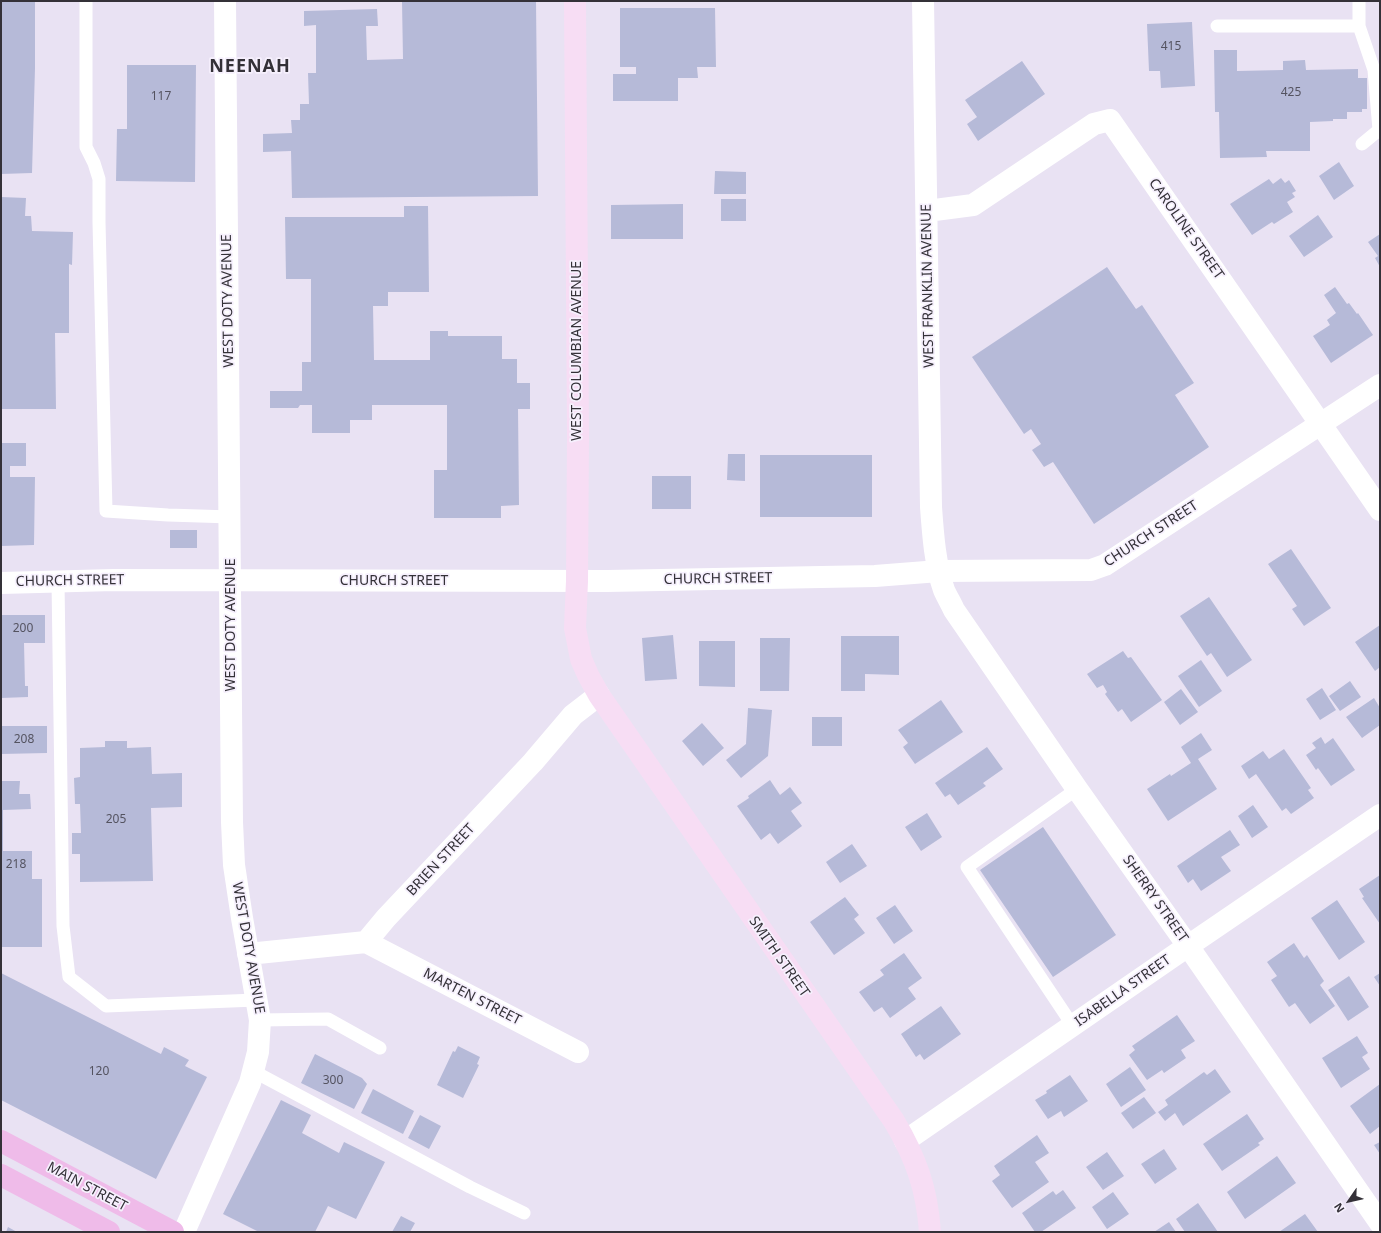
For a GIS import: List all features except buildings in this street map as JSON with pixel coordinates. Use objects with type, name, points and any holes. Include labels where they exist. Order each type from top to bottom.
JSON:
[{"type":"main road","name":"WEST COLUMBIAN AVENUE","points":[[575,1],[578,428],[577,581],[575,628],[581,660],[599,695]]},
{"type":"main road","name":"SMITH STREET","points":[[599,695],[894,1121],[905,1141],[922,1180],[930,1232]]},
{"type":"main road","name":"MAIN STREET","points":[[1,1141],[173,1232]]},
{"type":"main road","points":[[1,1175],[109,1232]]},
{"type":"street","name":"WEST DOTY AVENUE","points":[[184,1232],[250,1083],[258,1052],[258,1010],[234,865],[226,1]]},
{"type":"street","name":"WEST FRANKLIN AVENUE","points":[[923,1],[931,507],[933,539],[939,571]]},
{"type":"street","name":"CAROLINE STREET","points":[[927,211],[973,206],[1094,124],[1110,120],[1380,510]]},
{"type":"street","name":"CHURCH STREET","points":[[1,583],[231,581],[577,581],[875,576],[939,571],[1091,570],[1104,565],[1380,385]]},
{"type":"street","name":"SHERRY STREET","points":[[939,571],[945,591],[954,610],[1380,1224]]},
{"type":"street","name":"BRIEN STREET","points":[[366,942],[386,918],[532,762],[573,715],[599,695]]},
{"type":"street","name":"ISABELLA STREET","points":[[905,1141],[1380,815]]},
{"type":"street","points":[[248,954],[366,942]]},
{"type":"street","name":"MARTEN STREET","points":[[366,942],[578,1052]]},
{"type":"lane","points":[[86,1],[86,147],[94,163],[99,179],[106,511],[231,517]]},
{"type":"lane","points":[[1359,1],[1359,26],[1374,70],[1379,130],[1362,144]]},
{"type":"lane","points":[[1217,26],[1359,26]]},
{"type":"lane","points":[[58,582],[63,926],[69,977],[106,1006],[258,1010],[328,1019],[380,1048]]},
{"type":"lane","points":[[1073,1026],[966,867],[1077,789]]},
{"type":"lane","points":[[253,1072],[470,1187],[524,1213]]},
{"type":"district","name":"NEENAH","points":[[250,67]]}]
